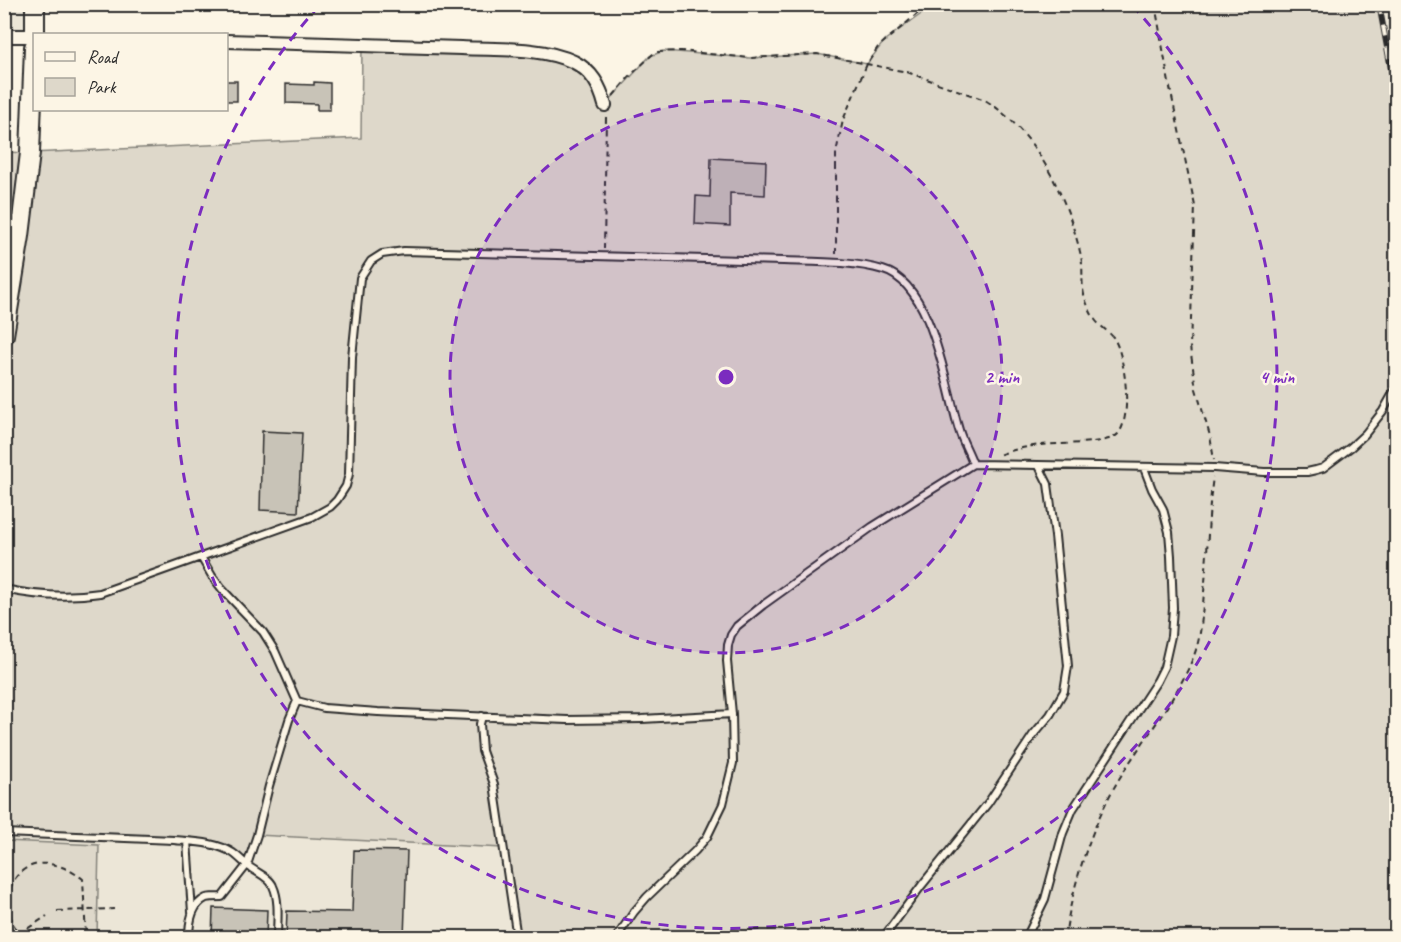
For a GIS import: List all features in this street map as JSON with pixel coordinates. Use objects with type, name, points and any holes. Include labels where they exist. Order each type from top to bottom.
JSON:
[{"type":"main road","points":[[35,4],[35,33]]},
{"type":"main road","points":[[4,335],[20,236],[30,153],[33,74]]},
{"type":"street","points":[[4,36],[33,35]]},
{"type":"street","points":[[228,41],[420,46],[546,53],[575,63],[586,70],[601,89],[606,105]]},
{"type":"lane","points":[[4,589],[46,596],[82,596],[100,593],[312,517],[330,507],[346,486],[349,474],[352,357],[360,278],[370,261],[382,254],[404,251],[836,263],[884,270],[897,276],[913,292],[933,337],[950,390],[959,432],[973,464]]},
{"type":"lane","points":[[616,938],[633,912],[695,851],[714,824],[729,784],[733,763],[728,645],[730,635],[736,627],[872,527],[973,464],[1214,468],[1264,472],[1307,472],[1323,468],[1365,434],[1396,388]]},
{"type":"lane","points":[[883,938],[994,794],[1033,735],[1050,715],[1064,691],[1068,666],[1055,537],[1048,484],[1039,466]]},
{"type":"lane","points":[[1026,938],[1045,899],[1069,819],[1137,709],[1157,681],[1169,648],[1173,608],[1169,532],[1163,509],[1144,468]]},
{"type":"lane","points":[[193,913],[206,898],[222,897],[247,865],[289,720],[297,701],[275,651],[263,632],[222,589],[201,556]]},
{"type":"lane","points":[[297,701],[324,708],[601,720],[732,714]]},
{"type":"lane","points":[[482,716],[482,751],[494,784],[517,938]]},
{"type":"lane","points":[[4,833],[187,841],[221,847],[271,881],[277,906],[277,938]]},
{"type":"lane","points":[[187,841],[193,913],[189,938]]},
{"type":"path","points":[[836,263],[836,153],[849,103],[867,64],[885,40],[929,4]]},
{"type":"path","points":[[1065,938],[1071,904],[1090,840],[1101,813],[1118,780],[1182,681],[1197,647],[1202,622],[1214,468],[1210,436],[1196,389],[1190,347],[1195,206],[1155,4]]},
{"type":"path","points":[[604,256],[606,105],[655,52],[750,58],[817,54],[907,72],[970,93],[997,107],[1014,123],[1041,158],[1063,201],[1076,235],[1086,302],[1096,322],[1112,336],[1119,348],[1123,361],[1125,390],[1125,415],[1119,433],[1114,437],[1100,441],[1042,445],[1017,449],[995,456]]},
{"type":"path","points":[[23,938],[11,921],[10,884],[26,868],[48,863],[68,869],[83,879],[86,938]]},
{"type":"path","points":[[57,911],[114,909]]},
{"type":"path","points":[[19,934],[46,916]]},
{"type":"shaded area","points":[[4,5],[35,5],[35,33],[5,36]]},
{"type":"shaded area","points":[[1379,5],[1396,5],[1396,96],[1394,83]]},
{"type":"shaded area","points":[[5,834],[257,835],[503,848],[517,938],[5,938]]},
{"type":"green space","points":[[934,5],[1379,5],[1396,96],[1396,937],[517,937],[503,848],[257,835],[247,865],[234,854],[213,844],[5,833],[5,152],[30,153],[361,138],[362,45],[515,50],[575,63],[606,104],[650,56],[664,51],[750,58],[817,54],[867,64],[885,40]]},
{"type":"green space","points":[[5,841],[99,845],[97,937],[5,937]]},
{"type":"building","points":[[228,81],[237,81],[237,101],[228,101]]},
{"type":"building","points":[[314,82],[330,83],[330,110],[317,110],[317,104],[286,103],[286,84],[314,85]]},
{"type":"building","points":[[711,158],[766,161],[765,195],[730,193],[730,226],[695,224],[696,196],[710,197]]},
{"type":"building","points":[[262,431],[302,433],[298,512],[260,510]]},
{"type":"building","points":[[354,850],[407,851],[404,938],[286,938],[287,911],[352,912]]},
{"type":"building","points":[[213,908],[267,910],[266,938],[212,938]]},
{"type":"railway","points":[[1379,4],[1396,96]]}]
